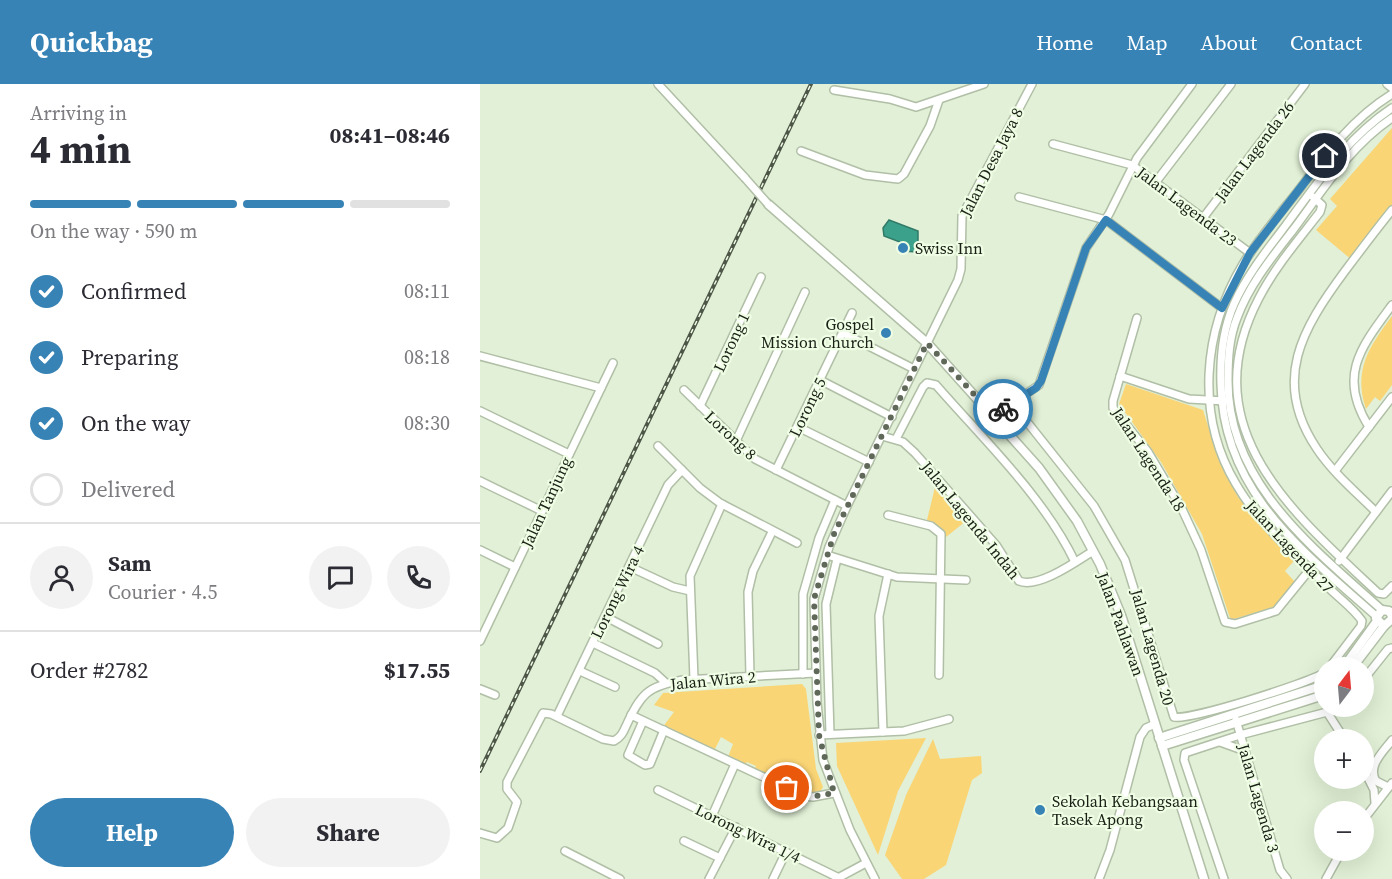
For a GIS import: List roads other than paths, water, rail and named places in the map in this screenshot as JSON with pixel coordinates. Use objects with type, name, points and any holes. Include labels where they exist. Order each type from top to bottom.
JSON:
[{"type":"street","points":[[658,84],[768,204]]},
{"type":"street","points":[[834,90],[868,98],[890,99],[913,107],[984,84]]},
{"type":"street","name":"Jalan Desa Jaya 8","points":[[875,879],[834,793],[819,735],[814,599],[826,555],[847,506],[960,274],[962,216],[1032,84]]},
{"type":"street","points":[[996,419],[1041,381],[1086,248],[1106,220],[1132,165],[1192,84]]},
{"type":"street","points":[[1155,183],[1231,84]]},
{"type":"street","name":"Jalan Lagenda 26","points":[[1203,218],[1305,84]]},
{"type":"street","points":[[1387,84],[1392,88]]},
{"type":"street","name":"Jalan Lagenda 27","points":[[1337,657],[1361,626],[1359,616],[1256,512],[1236,484],[1221,452],[1209,402],[1210,356],[1222,308],[1250,253],[1341,136],[1392,94]]},
{"type":"street","points":[[801,151],[865,175],[898,179],[904,174],[930,126],[939,100]]},
{"type":"street","points":[[1386,617],[1316,561],[1265,508],[1245,480],[1229,444],[1224,401],[1223,342],[1234,305],[1262,256],[1341,153],[1365,129],[1392,108]]},
{"type":"street","points":[[1386,617],[1273,503],[1252,475],[1237,441],[1224,401],[1228,357],[1241,307],[1270,261],[1356,148],[1392,118]]},
{"type":"street","name":"Jalan Lagenda 23","points":[[1053,144],[1132,165],[1250,253]]},
{"type":"street","points":[[1300,188],[1322,205],[1320,212],[1272,277],[1250,316],[1240,354],[1238,382],[1245,427],[1252,451],[1265,475],[1293,510],[1378,592],[1384,594],[1392,586]]},
{"type":"street","points":[[1019,197],[1106,220],[1222,308]]},
{"type":"street","name":"Jalan Pahlawan","points":[[768,204],[927,343],[1052,484],[1093,551],[1121,615],[1204,879]]},
{"type":"street","points":[[1376,512],[1335,471],[1313,444],[1300,415],[1294,385],[1297,352],[1320,306],[1392,210]]},
{"type":"street","name":"Lorong 1","points":[[700,406],[761,277]]},
{"type":"street","points":[[736,441],[805,292]]},
{"type":"street","points":[[1369,427],[1354,394],[1354,368],[1364,344],[1392,305]]},
{"type":"street","name":"Lorong 5","points":[[776,470],[852,312]]},
{"type":"street","name":"Jalan Lagenda 18","points":[[1137,318],[1113,408],[1149,452],[1182,509],[1198,543],[1225,622],[1232,625],[1276,611],[1316,561]]},
{"type":"street","points":[[843,333],[914,369]]},
{"type":"street","points":[[480,356],[601,388]]},
{"type":"street","name":"Jalan Tanjung","points":[[480,641],[614,363]]},
{"type":"street","points":[[1120,376],[1189,399],[1209,402],[1224,401]]},
{"type":"street","points":[[820,380],[892,417]]},
{"type":"street","points":[[896,439],[923,387],[927,383],[936,385],[1042,510],[1063,539],[1075,562]]},
{"type":"street","name":"Lorong 8","points":[[684,390],[754,459],[847,506]]},
{"type":"street","points":[[1335,471],[1392,397]]},
{"type":"street","name":"Jalan Lagenda 20","points":[[1016,403],[1089,499],[1125,560],[1172,714],[1177,719],[1186,718],[1232,705]]},
{"type":"street","points":[[480,411],[569,454]]},
{"type":"street","points":[[798,427],[869,462]]},
{"type":"street","name":"Jalan Lagenda Indah","points":[[882,436],[896,439],[910,447],[996,546],[1019,581],[1027,584],[1046,578],[1093,551]]},
{"type":"street","points":[[658,446],[681,470],[722,504],[797,543]]},
{"type":"street","name":"Lorong Wira 4","points":[[557,716],[668,485],[681,470]]},
{"type":"street","points":[[480,481],[542,512]]},
{"type":"street","points":[[1335,566],[1392,491]]},
{"type":"street","points":[[803,674],[803,594],[819,538],[835,500]]},
{"type":"street","points":[[694,679],[690,591],[694,565],[722,504]]},
{"type":"street","points":[[888,515],[939,530],[941,539],[939,675]]},
{"type":"street","points":[[750,676],[748,592],[753,571],[772,532]]},
{"type":"street","points":[[480,550],[515,567]]},
{"type":"street","points":[[826,555],[888,574],[939,580],[966,580]]},
{"type":"street","points":[[830,734],[826,604],[837,559]]},
{"type":"street","points":[[630,567],[673,587],[690,591]]},
{"type":"street","points":[[883,732],[879,616],[888,574]]},
{"type":"street","points":[[606,617],[658,644]]},
{"type":"street","points":[[1352,657],[1386,617]]},
{"type":"street","points":[[1359,657],[1386,617]]},
{"type":"street","points":[[480,618],[489,622]]},
{"type":"street","points":[[592,643],[655,673],[666,683]]},
{"type":"street","points":[[1374,666],[1388,649],[1392,648]]},
{"type":"street","points":[[579,671],[615,687]]},
{"type":"street","name":"Jalan Wira 2","points":[[557,716],[603,739],[618,739],[638,699],[646,692],[666,683],[694,679],[816,673]]},
{"type":"street","points":[[1232,705],[1314,676]]},
{"type":"street","points":[[480,689],[495,694]]},
{"type":"street","points":[[1160,742],[1314,690]]},
{"type":"street","points":[[1236,718],[1314,698]]},
{"type":"street","name":"Jalan Lagenda 3","points":[[1232,705],[1280,870],[1287,879]]},
{"type":"street","points":[[480,832],[497,838],[508,828],[517,802],[507,789],[507,782],[541,715],[557,716]]},
{"type":"street","points":[[631,715],[804,796],[813,797],[834,793]]},
{"type":"street","points":[[1224,879],[1184,760],[1188,750],[1314,715]]},
{"type":"street","points":[[819,735],[913,730],[949,719]]},
{"type":"street","points":[[643,721],[628,755],[645,765],[650,764],[664,730]]},
{"type":"street","points":[[1099,879],[1113,840],[1140,737],[1146,728],[1155,724]]},
{"type":"street","points":[[1374,765],[1392,740]]},
{"type":"street","points":[[1217,742],[1245,751]]},
{"type":"street","points":[[712,816],[735,764]]},
{"type":"street","points":[[1374,778],[1376,781],[1390,785],[1375,803]]},
{"type":"street","points":[[1374,789],[1375,803]]},
{"type":"street","name":"Lorong Wira 1/4","points":[[658,790],[837,878]]},
{"type":"street","points":[[710,879],[736,827]]},
{"type":"street","points":[[684,841],[720,858]]},
{"type":"street","points":[[565,851],[620,879]]},
{"type":"street","points":[[773,879],[786,852]]},
{"type":"street","points":[[1326,879],[1336,861]]},
{"type":"street","points":[[837,878],[866,863]]},
{"type":"water","points":[[889,220],[918,231],[918,252],[901,251],[900,242],[884,236],[883,228]]},
{"type":"railway","points":[[480,771],[811,84]]},
{"type":"place","name":"Swiss Inn","points":[[903,248]]},
{"type":"place","name":"Gospel Mission Church","points":[[886,333]]},
{"type":"place","name":"Sekolah Kebangsaan Tasek Apong","points":[[1040,810]]}]
